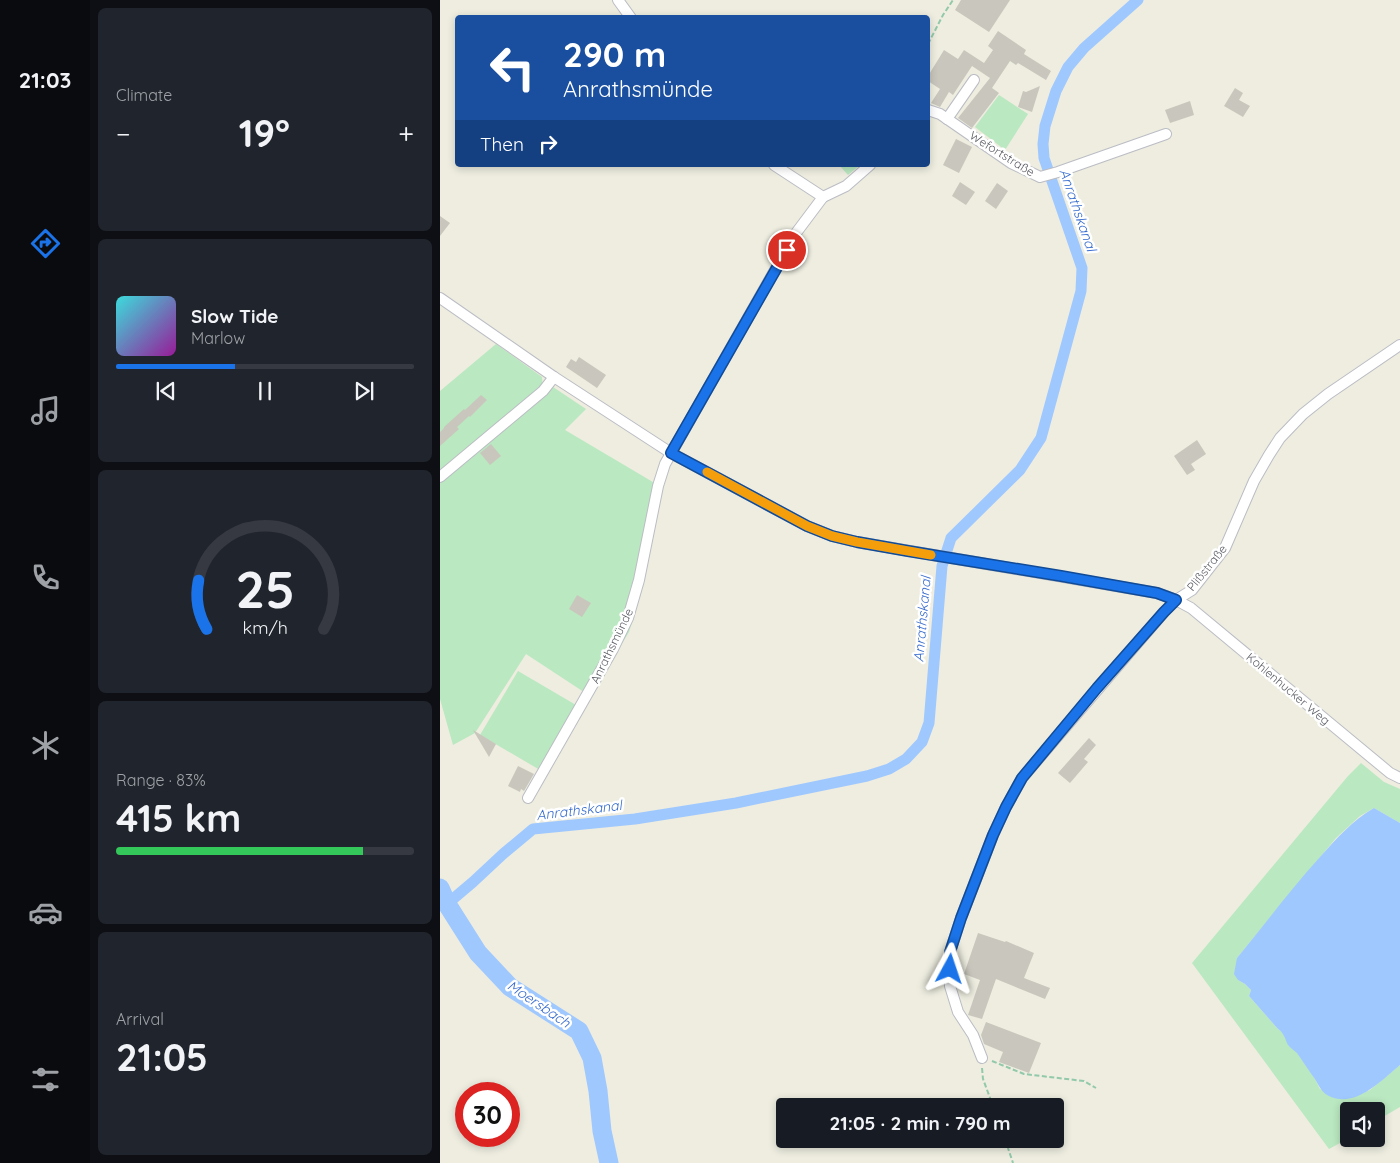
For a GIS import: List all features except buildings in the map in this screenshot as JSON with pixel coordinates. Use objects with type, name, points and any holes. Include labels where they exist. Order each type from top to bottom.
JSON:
[{"type":"street","points":[[618,0],[629,15]]},
{"type":"street","points":[[947,119],[974,80]]},
{"type":"street","name":"Wefortstraße","points":[[930,111],[940,114],[1011,163],[1036,176],[1058,172],[1166,134]]},
{"type":"street","points":[[777,167],[822,197]]},
{"type":"street","points":[[671,453],[796,233],[822,197],[846,186],[868,167]]},
{"type":"street","points":[[440,298],[671,453],[807,526],[832,536],[857,542],[1157,593],[1176,600]]},
{"type":"street","name":"Plißstraße","points":[[982,1058],[973,1035],[958,1012],[950,986],[950,952],[993,835],[1022,778],[1103,681],[1164,612],[1176,600],[1192,590],[1225,548],[1254,481],[1280,438],[1303,414],[1400,345]]},
{"type":"street","points":[[440,477],[543,390],[554,376]]},
{"type":"street","name":"Anrathsmünde","points":[[528,798],[613,649],[628,618],[639,580],[658,486],[665,464],[671,453]]},
{"type":"street","name":"Kohlenhucker Weg","points":[[1176,600],[1191,608],[1390,773],[1400,778]]},
{"type":"path","points":[[930,40],[943,15],[954,0]]},
{"type":"path","points":[[990,1098],[983,1079],[982,1058],[1024,1074],[1084,1081],[1096,1088]]},
{"type":"path","points":[[1008,1148],[1013,1163]]},
{"type":"green space","points":[[999,95],[1028,114],[1005,150],[975,127]]},
{"type":"green space","points":[[841,167],[858,167],[848,175]]},
{"type":"green space","points":[[496,344],[542,377],[543,390],[553,387],[586,409],[565,430],[663,488],[641,593],[629,632],[590,696],[526,654],[475,733],[453,745],[440,699],[440,391]]},
{"type":"green space","points":[[518,671],[576,705],[540,770],[480,735]]},
{"type":"green space","points":[[1361,763],[1384,782],[1400,789],[1400,823],[1374,808],[1360,816],[1336,838],[1237,958],[1238,980],[1251,990],[1249,996],[1282,1032],[1289,1046],[1296,1051],[1320,1089],[1353,1097],[1370,1090],[1400,1065],[1400,1107],[1385,1116],[1385,1102],[1340,1102],[1340,1143],[1329,1149],[1192,963],[1348,776]]},
{"type":"water","points":[[1374,808],[1400,823],[1400,1065],[1368,1091],[1349,1099],[1339,1099],[1323,1092],[1297,1053],[1288,1045],[1282,1032],[1249,996],[1251,990],[1238,980],[1234,974],[1237,958],[1299,882],[1346,830]]},
{"type":"waterway","name":"Anrathskanal","points":[[447,904],[533,829],[635,819],[736,803],[867,776],[889,769],[906,759],[922,742],[929,723],[942,566],[951,538],[1020,470],[1041,438],[1081,291],[1082,268],[1044,158],[1045,126],[1056,91],[1068,67],[1084,48],[1138,0]]},
{"type":"waterway","name":"Moersbach","points":[[440,888],[447,904],[478,953],[510,987],[579,1031],[592,1058],[602,1131],[609,1163]]},
{"type":"slow traffic","points":[[707,472],[807,526],[832,536],[931,555]]},
{"type":"route","points":[[787,250],[671,453],[807,526],[832,536],[908,551],[1157,593],[1176,600],[1097,688],[1022,778],[993,835],[961,918],[950,952],[950,969]]}]
